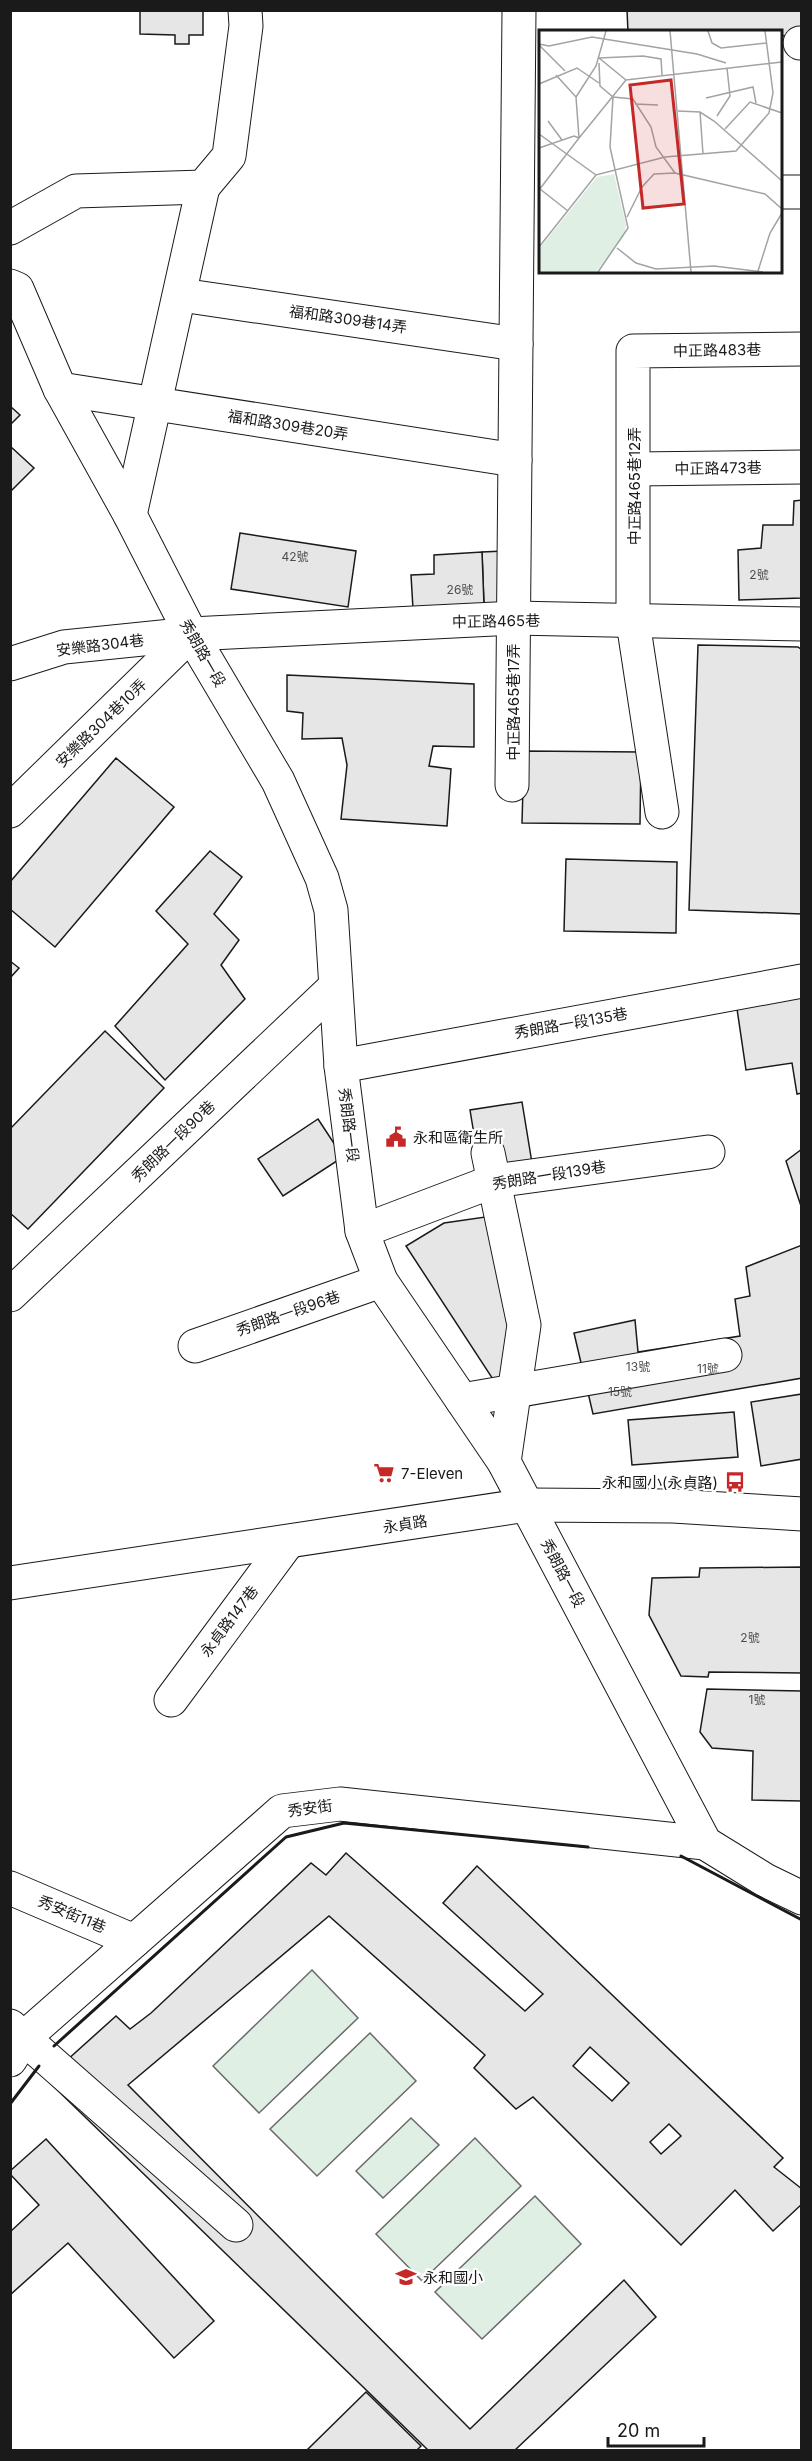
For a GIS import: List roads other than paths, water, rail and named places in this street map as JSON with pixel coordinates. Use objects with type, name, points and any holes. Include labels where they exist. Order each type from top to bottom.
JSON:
[{"type":"street","points":[[130,515],[181,295],[203,187],[229,156],[246,26],[245,10]]},
{"type":"street","name":"中正路465巷17弄","points":[[512,785],[516,344],[529,218],[519,10]]},
{"type":"street","points":[[10,228],[76,192],[203,187]]},
{"type":"street","points":[[782,192],[801,192]]},
{"type":"street","name":"秀朗路一段","points":[[10,286],[17,289],[60,389],[130,515],[191,634],[278,781],[322,878],[331,910],[341,1066],[362,1231],[381,1281],[504,1462],[705,1843],[765,1881],[801,1898]]},
{"type":"street","name":"福和路309巷14弄","points":[[181,295],[516,344]]},
{"type":"street","name":"中正路483巷","points":[[633,351],[801,348]]},
{"type":"street","name":"中正路465巷12弄","points":[[633,351],[633,622],[662,812]]},
{"type":"street","name":"福和路309巷20弄","points":[[60,389],[515,460]]},
{"type":"street","name":"中正路473巷","points":[[634,469],[801,467]]},
{"type":"street","name":"中正路465巷","points":[[191,634],[514,618],[801,624]]},
{"type":"street","name":"安樂路304巷","points":[[10,664],[64,646],[191,634]]},
{"type":"street","name":"安樂路304巷10弄","points":[[10,811],[191,634]]},
{"type":"street","name":"秀朗路一段135巷","points":[[341,1066],[801,981]]},
{"type":"street","name":"秀朗路一段90巷","points":[[10,1295],[335,987]]},
{"type":"street","name":"秀朗路一段139巷","points":[[362,1231],[491,1167],[708,1152]]},
{"type":"street","points":[[491,1167],[524,1325],[504,1462]]},
{"type":"street","name":"秀朗路一段96巷","points":[[195,1346],[381,1281]]},
{"type":"street","points":[[462,1400],[725,1355]]},
{"type":"street","name":"永貞路","points":[[10,1583],[527,1505],[673,1506],[801,1514]]},
{"type":"street","name":"永貞路147巷","points":[[171,1700],[288,1542]]},
{"type":"street","name":"秀安街","points":[[15,2041],[134,1941],[282,1810],[340,1804],[705,1843]]},
{"type":"street","name":"秀安街11巷","points":[[10,1888],[134,1941]]},
{"type":"street","points":[[15,2041],[236,2225]]},
{"type":"place","name":"永和區衛生所","points":[[396,1137]]},
{"type":"place","name":"7-Eleven","points":[[384,1473]]},
{"type":"place","name":"永和國小(永貞路)","points":[[735,1482]]},
{"type":"place","name":"永和國小","points":[[406,2277]]}]
